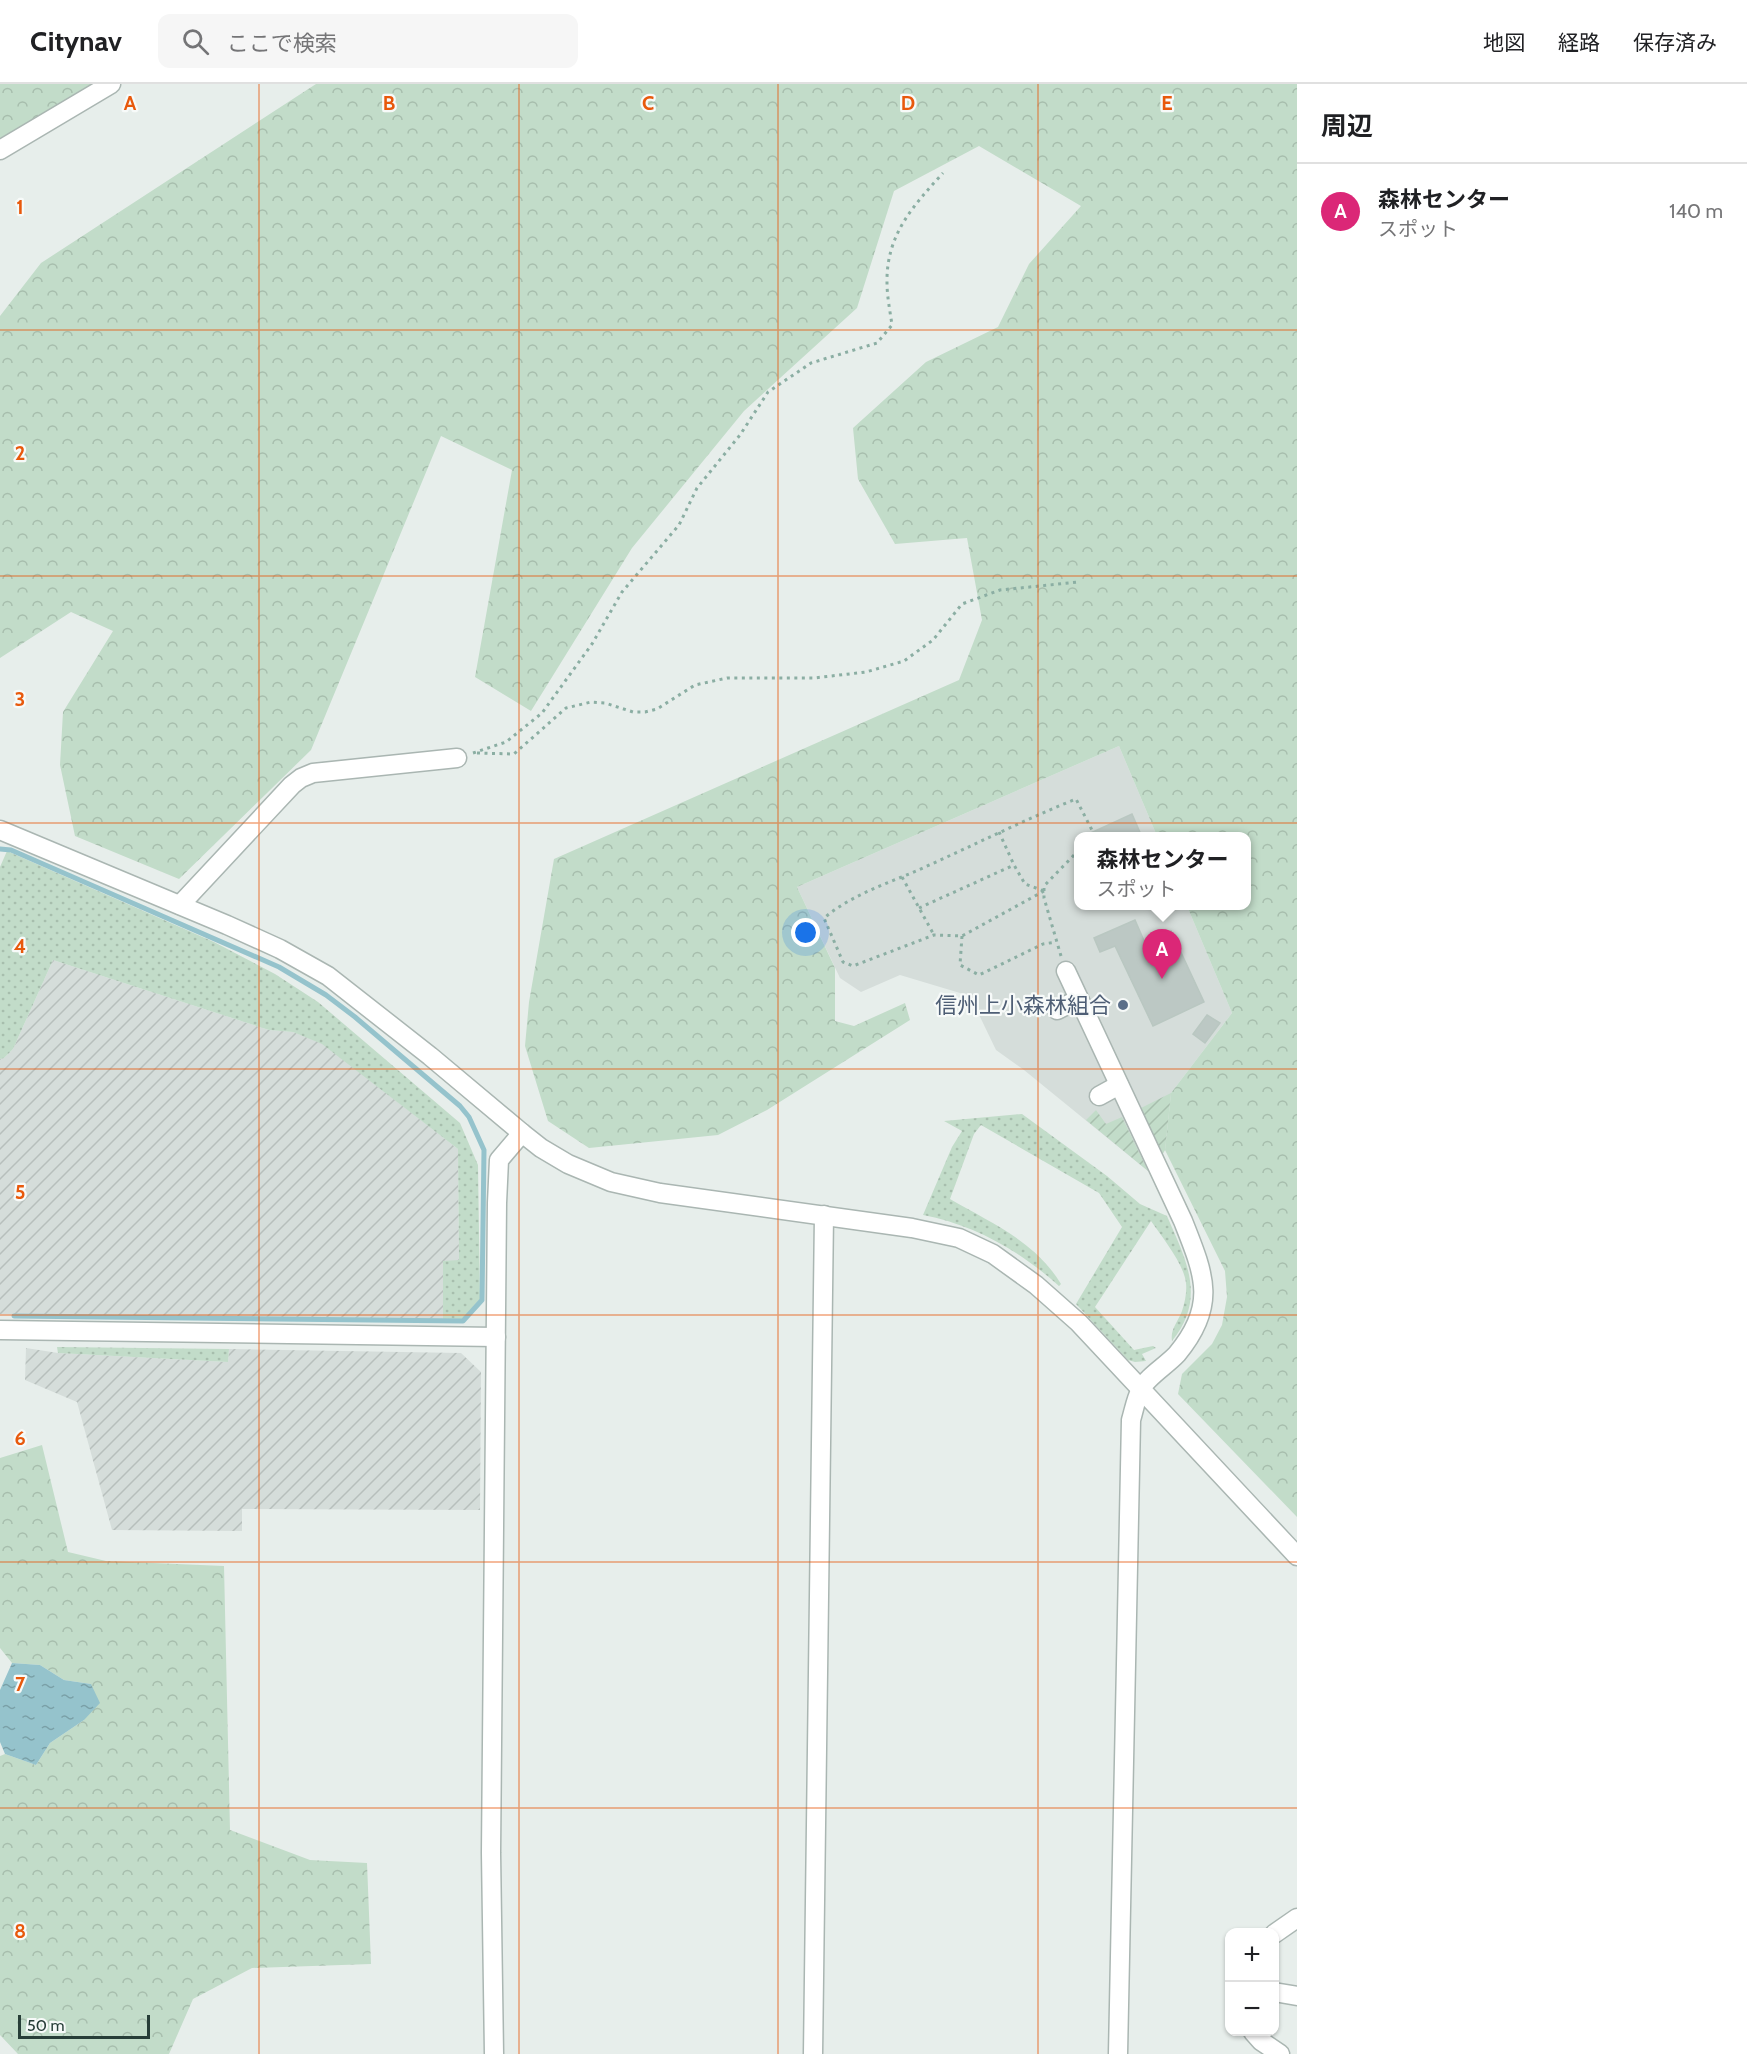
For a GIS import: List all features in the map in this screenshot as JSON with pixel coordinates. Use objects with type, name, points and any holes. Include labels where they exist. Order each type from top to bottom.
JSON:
[{"type":"street","points":[[0,150],[111,84]]},
{"type":"street","points":[[180,905],[301,778],[324,771],[465,756]]},
{"type":"street","points":[[0,830],[280,949],[328,976],[430,1056],[541,1148],[568,1164],[611,1182],[660,1193],[912,1228],[959,1238],[993,1254],[1036,1285],[1079,1323],[1297,1556]]},
{"type":"street","points":[[1066,971],[1183,1221],[1203,1279],[1204,1302],[1190,1336],[1176,1354],[1141,1387],[1131,1420],[1118,2054]]},
{"type":"street","points":[[1057,1010],[1079,999]]},
{"type":"street","points":[[1099,1096],[1119,1085]]},
{"type":"street","points":[[494,2054],[491,1853],[499,1161],[522,1133]]},
{"type":"street","points":[[813,2054],[824,1215]]},
{"type":"street","points":[[0,1330],[496,1337]]},
{"type":"street","points":[[1279,1931],[1297,1918]]},
{"type":"street","points":[[1279,1993],[1297,1996]]},
{"type":"street","points":[[1256,2036],[1260,2041],[1280,2054]]},
{"type":"path","points":[[465,756],[506,742],[543,714],[592,644],[622,592],[679,525],[697,488],[740,435],[768,392],[811,363],[877,343],[892,325],[887,282],[893,240],[912,207],[943,172]]},
{"type":"path","points":[[465,756],[514,754],[566,708],[591,702],[605,703],[633,712],[645,712],[657,709],[696,686],[727,678],[814,678],[866,672],[904,661],[914,654],[933,640],[962,604],[1000,590],[1079,582]]},
{"type":"path","points":[[1044,891],[962,936],[934,935],[853,966],[843,962],[824,918],[854,897],[1076,799],[1093,832]]},
{"type":"path","points":[[999,832],[1025,884],[1044,891]]},
{"type":"path","points":[[1066,971],[1044,898],[1044,886],[1074,855]]},
{"type":"path","points":[[919,908],[1014,865]]},
{"type":"path","points":[[902,877],[934,935]]},
{"type":"path","points":[[962,936],[960,965],[979,975],[1043,944],[1056,942]]},
{"type":"shaded area","points":[[1119,746],[1155,832],[1074,832],[1074,910],[1189,910],[1232,1013],[1171,1093],[1165,1150],[1148,1171],[996,1050],[970,996],[900,975],[861,992],[840,978],[797,887]]},
{"type":"shaded area","points":[[53,960],[269,1030],[293,1032],[322,1043],[458,1149],[459,1261],[443,1261],[443,1319],[0,1314],[0,1059],[13,1049]]},
{"type":"shaded area","points":[[26,1348],[58,1353],[228,1362],[229,1349],[461,1353],[481,1372],[480,1510],[242,1509],[242,1531],[112,1530],[77,1402],[25,1380]]},
{"type":"green space","points":[[0,84],[103,84],[0,138]]},
{"type":"green space","points":[[316,84],[1297,84],[1297,1517],[1178,1394],[1182,1374],[1212,1344],[1222,1325],[1227,1297],[1225,1271],[1165,1150],[1171,1093],[1232,1013],[1189,910],[1251,910],[1251,832],[1155,832],[1119,746],[797,887],[835,968],[835,1021],[854,1026],[905,1003],[910,1020],[767,1110],[718,1135],[589,1148],[548,1121],[525,1046],[529,1002],[554,859],[959,680],[982,620],[967,538],[895,544],[858,479],[853,428],[926,362],[998,327],[1029,264],[1081,206],[979,146],[894,191],[857,308],[744,411],[632,548],[531,711],[475,677],[512,470],[441,436],[311,750],[179,879],[75,836],[60,765],[63,712],[113,631],[71,612],[0,658],[0,316],[41,263]]},
{"type":"green space","points":[[7,851],[214,942],[275,974],[318,1002],[460,1123],[478,1165],[480,1299],[462,1319],[443,1319],[443,1261],[459,1260],[458,1149],[322,1044],[293,1032],[269,1030],[53,960],[13,1049],[0,1059],[0,867]]},
{"type":"green space","points":[[1171,1093],[1165,1150],[1161,1157],[1139,1109]]},
{"type":"green space","points":[[1096,1110],[1106,1124],[1122,1117],[1148,1171],[1086,1120]]},
{"type":"green space","points":[[1022,1114],[1107,1176],[1140,1204],[1167,1216],[1186,1264],[1191,1294],[1189,1310],[1183,1325],[1172,1341],[1173,1329],[1184,1304],[1186,1283],[1177,1259],[1151,1221],[1095,1307],[1134,1350],[1153,1346],[1156,1348],[1142,1354],[1146,1361],[1128,1360],[1076,1304],[1122,1227],[1099,1193],[981,1125],[974,1134],[950,1199],[1011,1234],[1025,1245],[1050,1269],[1061,1284],[1059,1286],[1029,1262],[996,1241],[961,1225],[923,1215],[952,1147],[962,1131],[944,1121]]},
{"type":"green space","points":[[57,1347],[229,1349],[228,1362],[58,1353]]},
{"type":"green space","points":[[42,1445],[68,1552],[106,1561],[224,1566],[230,1830],[310,1860],[367,1863],[371,1964],[252,1968],[193,1999],[169,2054],[18,2054],[0,2035],[0,1756],[5,1754],[36,1765],[50,1743],[84,1720],[91,1684],[64,1680],[40,1665],[12,1663],[0,1648],[0,1458]]},
{"type":"water","points":[[12,1663],[40,1665],[64,1680],[91,1684],[100,1703],[84,1720],[50,1743],[36,1765],[5,1754],[0,1742],[0,1690]]},
{"type":"building","points":[[1132,814],[1140,832],[1093,832]]},
{"type":"building","points":[[1135,920],[1145,943],[1171,931],[1204,1002],[1153,1026],[1115,946],[1100,952],[1094,938]]},
{"type":"building","points":[[1207,1015],[1220,1023],[1205,1043],[1193,1034]]},
{"type":"waterway","points":[[0,849],[11,850],[279,967],[326,995],[460,1106],[469,1117],[484,1150],[482,1300],[463,1321],[14,1316]]},
{"type":"place","name":"森林センター","points":[[1162,979]]},
{"type":"place","name":"信州上小森林組合","points":[[1123,1005]]}]
